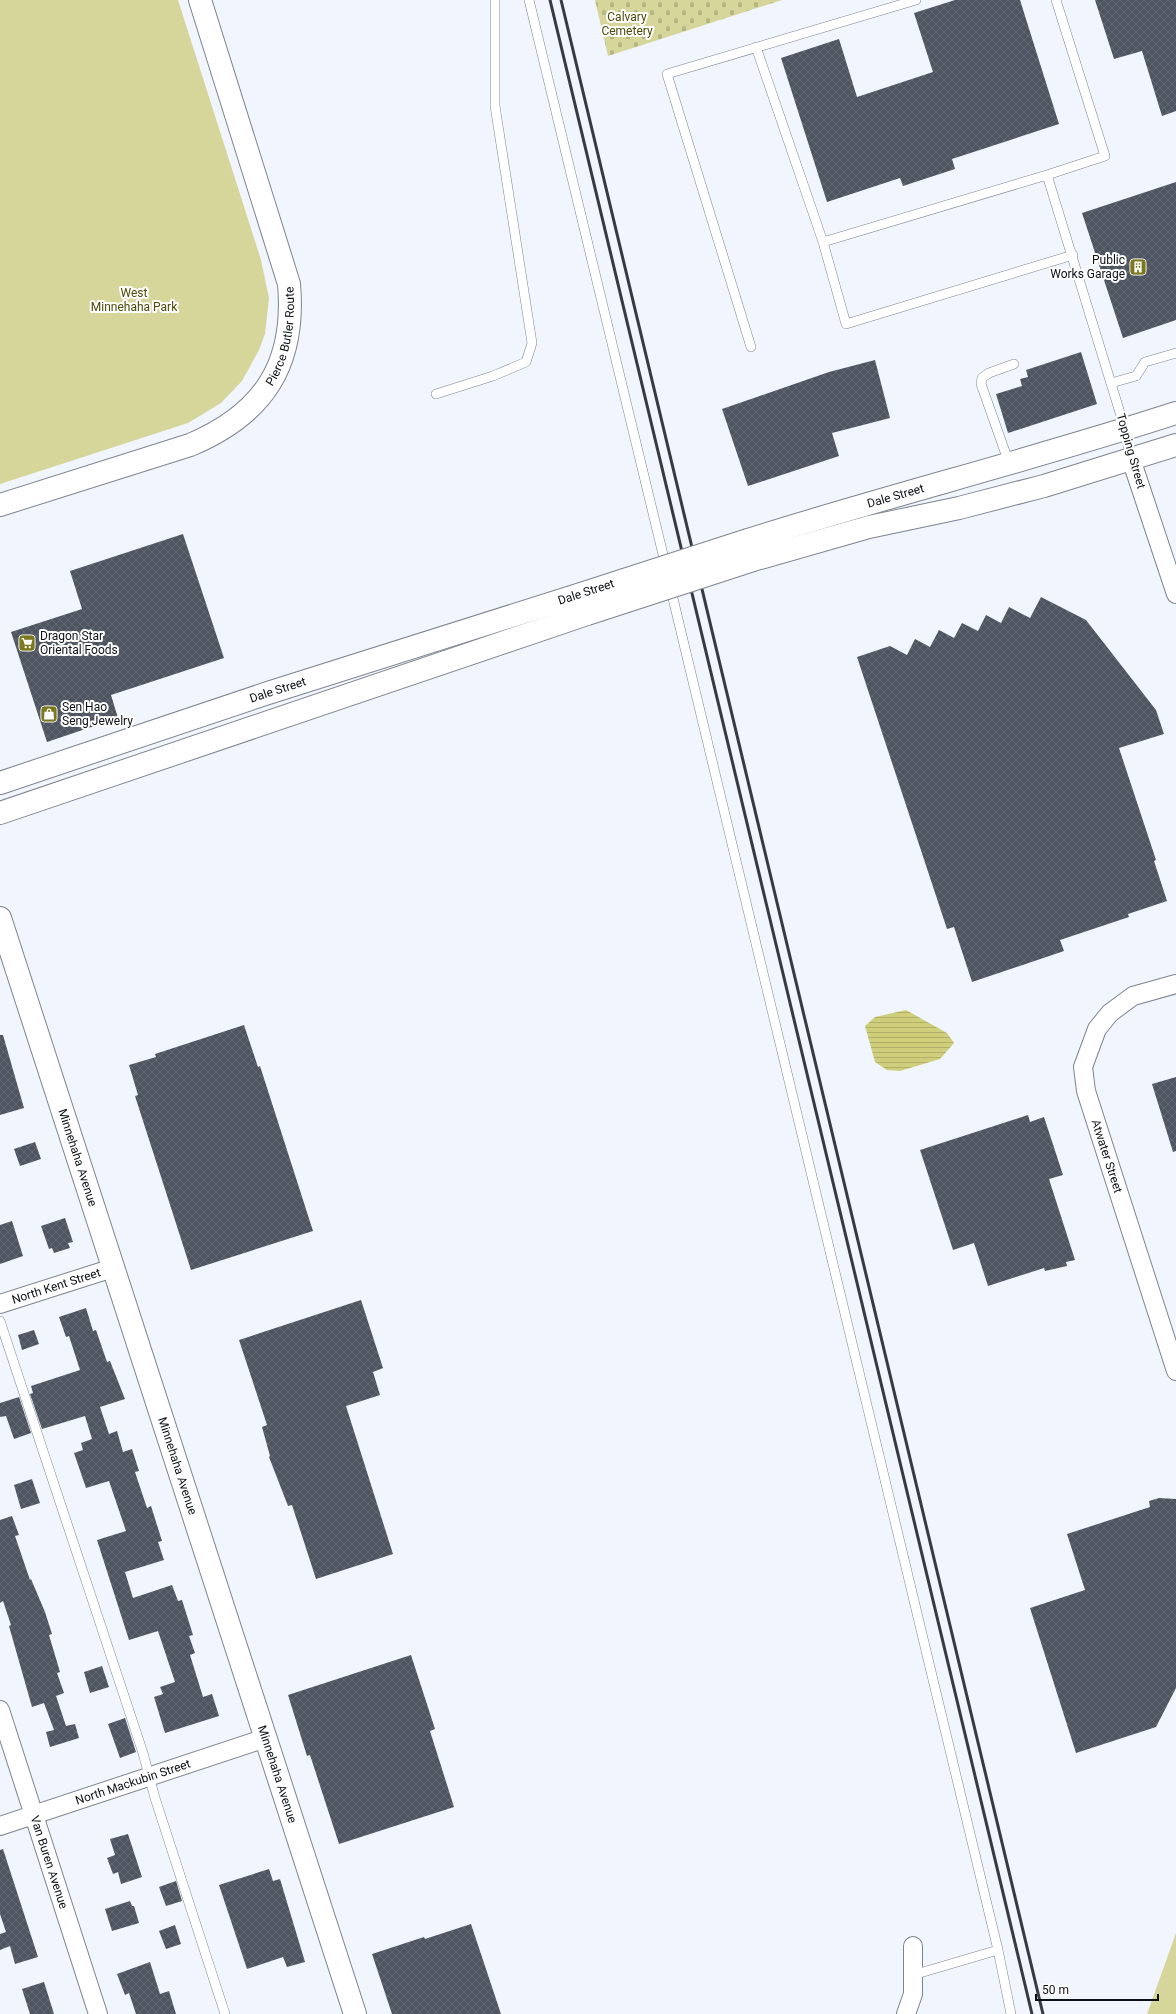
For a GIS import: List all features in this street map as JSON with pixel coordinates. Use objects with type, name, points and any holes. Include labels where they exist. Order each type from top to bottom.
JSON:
[{"type":"main road","name":"Pierce Butler Route","points":[[0,505],[190,445],[215,434],[235,421],[256,402],[279,366],[290,326],[291,308],[289,284],[200,0]]},
{"type":"main road","name":"Dale Street","points":[[0,813],[584,604],[751,550],[863,504],[1009,464],[1176,412]]},
{"type":"main road","name":"Dale Street","points":[[751,550],[959,508],[1044,486],[1176,445]]},
{"type":"main road","points":[[0,515],[24,497]]},
{"type":"main road","name":"Dale Street","points":[[0,783],[268,693],[584,604]]},
{"type":"main road","name":"Minnehaha Avenue","points":[[0,918],[355,2014]]},
{"type":"street","name":"Topping Street","points":[[1132,459],[1176,594]]},
{"type":"street","name":"Atwater Street","points":[[1176,984],[1133,996],[1110,1014],[1097,1029],[1083,1067],[1086,1091],[1176,1371]]},
{"type":"street","name":"North Kent Street","points":[[0,1304],[113,1268]]},
{"type":"street","name":"Van Buren Avenue","points":[[0,1710],[98,2014]]},
{"type":"street","name":"North Mackubin Street","points":[[0,1826],[266,1738]]},
{"type":"street","points":[[906,2014],[913,1994],[913,1946]]},
{"type":"lane","points":[[436,394],[493,376],[526,362],[532,343],[495,106],[495,0]]},
{"type":"lane","points":[[530,0],[998,1950],[1011,2014]]},
{"type":"lane","points":[[751,347],[667,74],[916,0]]},
{"type":"lane","points":[[823,242],[1047,175],[1105,156],[1056,0]]},
{"type":"lane","points":[[756,47],[823,242],[846,324],[1073,255]]},
{"type":"lane","name":"Topping Street","points":[[1047,175],[1073,255],[1125,429],[1132,459]]},
{"type":"lane","points":[[1111,384],[1136,376],[1145,362],[1176,353]]},
{"type":"lane","points":[[1009,464],[982,384],[982,378],[989,373],[1014,364]]},
{"type":"lane","points":[[0,1321],[150,1777],[225,2014]]},
{"type":"lane","points":[[913,1976],[998,1950]]},
{"type":"green space","name":"West Minnehaha Park","points":[[0,0],[178,0],[261,260],[269,298],[265,334],[259,350],[242,381],[221,403],[188,423],[0,484]]},
{"type":"green space","name":"Calvary Cemetery","points":[[595,0],[782,0],[608,56]]},
{"type":"green space","points":[[1176,1933],[1176,2014],[1147,2014]]},
{"type":"shaded area","points":[[906,1010],[947,1033],[954,1043],[940,1059],[900,1071],[887,1070],[875,1062],[865,1026],[875,1017]]},
{"type":"building","points":[[955,0],[1020,0],[1059,124],[952,159],[955,169],[903,186],[900,178],[827,202],[781,58],[839,39],[857,97],[933,72],[914,13]]},
{"type":"building","points":[[1095,0],[1176,0],[1176,111],[1162,116],[1142,51],[1114,59]]},
{"type":"building","name":"Public Works Garage","points":[[1176,182],[1176,320],[1123,338],[1082,213]]},
{"type":"building","points":[[1081,352],[1097,404],[1008,433],[996,394],[1022,386],[1020,379],[1028,377],[1026,370]]},
{"type":"building","points":[[875,360],[890,418],[832,433],[839,456],[748,486],[722,409],[829,372]]},
{"type":"building","points":[[183,534],[224,658],[111,695],[118,718],[47,742],[11,632],[82,609],[70,571]]},
{"type":"building","points":[[1041,597],[1086,620],[1156,710],[1164,734],[1119,748],[1156,860],[1154,861],[1167,901],[1128,914],[1129,917],[1060,940],[1064,951],[972,982],[954,927],[947,929],[857,657],[890,646],[907,655],[915,639],[930,647],[939,630],[954,638],[962,623],[978,631],[986,615],[1001,623],[1009,607],[1030,618]]},
{"type":"building","points":[[244,1025],[258,1067],[260,1066],[313,1231],[191,1270],[135,1096],[138,1095],[129,1065],[156,1057],[155,1054]]},
{"type":"building","points":[[0,1035],[3,1035],[24,1108],[0,1115]]},
{"type":"building","points":[[1176,1077],[1176,1151],[1173,1152],[1152,1084]]},
{"type":"building","points":[[1028,1115],[1030,1122],[1044,1117],[1063,1175],[1049,1179],[1075,1260],[1066,1262],[1067,1266],[1045,1271],[1044,1268],[988,1286],[974,1243],[953,1250],[920,1150]]},
{"type":"building","points":[[35,1142],[41,1159],[20,1166],[14,1149]]},
{"type":"building","points":[[65,1218],[73,1242],[68,1243],[70,1248],[54,1253],[52,1248],[49,1249],[41,1226]]},
{"type":"building","points":[[12,1221],[23,1256],[0,1264],[0,1225]]},
{"type":"building","points":[[361,1300],[383,1368],[373,1372],[380,1395],[346,1406],[393,1554],[316,1579],[292,1505],[288,1506],[269,1457],[270,1456],[262,1427],[267,1425],[239,1340]]},
{"type":"building","points":[[86,1308],[93,1331],[96,1330],[107,1362],[110,1361],[125,1399],[100,1407],[109,1434],[117,1431],[123,1452],[132,1449],[139,1471],[135,1472],[147,1508],[151,1506],[162,1541],[158,1542],[164,1560],[125,1572],[133,1598],[172,1585],[178,1601],[182,1600],[193,1635],[189,1636],[195,1653],[190,1655],[203,1697],[212,1694],[219,1716],[165,1733],[154,1697],[163,1694],[160,1687],[175,1682],[158,1631],[129,1640],[97,1540],[126,1531],[109,1481],[86,1488],[74,1453],[83,1450],[81,1443],[92,1439],[85,1416],[42,1429],[30,1394],[33,1393],[31,1386],[80,1370],[69,1336],[66,1337],[59,1317]]},
{"type":"building","points":[[34,1330],[39,1344],[22,1350],[18,1335]]},
{"type":"building","points":[[19,1397],[31,1433],[14,1439],[6,1416],[0,1417],[0,1403]]},
{"type":"building","points":[[32,1479],[40,1503],[21,1509],[14,1485]]},
{"type":"building","points":[[1159,1498],[1176,1499],[1176,1688],[1156,1727],[1076,1753],[1030,1608],[1085,1590],[1067,1534],[1150,1507],[1149,1501]]},
{"type":"building","points":[[12,1516],[19,1535],[15,1536],[30,1580],[31,1579],[45,1612],[52,1634],[49,1635],[60,1672],[57,1673],[64,1693],[56,1696],[66,1726],[75,1724],[79,1738],[50,1747],[46,1732],[54,1730],[44,1703],[32,1707],[9,1626],[11,1625],[3,1601],[0,1603],[0,1520]]},
{"type":"building","points":[[411,1655],[435,1729],[430,1731],[454,1807],[339,1844],[310,1755],[307,1756],[288,1695]]},
{"type":"building","points":[[102,1666],[109,1687],[90,1693],[84,1672]]},
{"type":"building","points":[[125,1718],[136,1752],[120,1758],[108,1724]]},
{"type":"building","points":[[128,1834],[142,1877],[121,1884],[118,1872],[113,1874],[107,1858],[115,1855],[110,1839]]},
{"type":"building","points":[[3,1849],[38,1957],[15,1964],[10,1946],[0,1950],[0,1934],[6,1932],[0,1914],[0,1850]]},
{"type":"building","points":[[269,1869],[273,1881],[280,1879],[305,1962],[287,1967],[283,1957],[247,1969],[219,1885]]},
{"type":"building","points":[[176,1881],[182,1901],[166,1906],[159,1887]]},
{"type":"building","points":[[130,1901],[132,1906],[134,1906],[139,1923],[112,1931],[105,1909]]},
{"type":"building","points":[[471,1924],[501,2014],[392,2014],[372,1954]]},
{"type":"building","points":[[175,1925],[181,1944],[166,1949],[159,1931]]},
{"type":"building","points":[[150,1962],[160,1994],[169,1991],[176,2014],[136,2014],[129,1993],[125,1995],[117,1974]]},
{"type":"building","points":[[44,1982],[54,2014],[30,2014],[22,1989]]},
{"type":"railway","points":[[550,0],[1032,2014]]},
{"type":"railway","points":[[561,0],[1043,2014]]},
{"type":"place","name":"Public Works Garage","points":[[1138,267]]},
{"type":"place","name":"Dragon Star Oriental Foods","points":[[27,643]]},
{"type":"place","name":"Sen Hao Seng Jewelry","points":[[49,714]]}]
